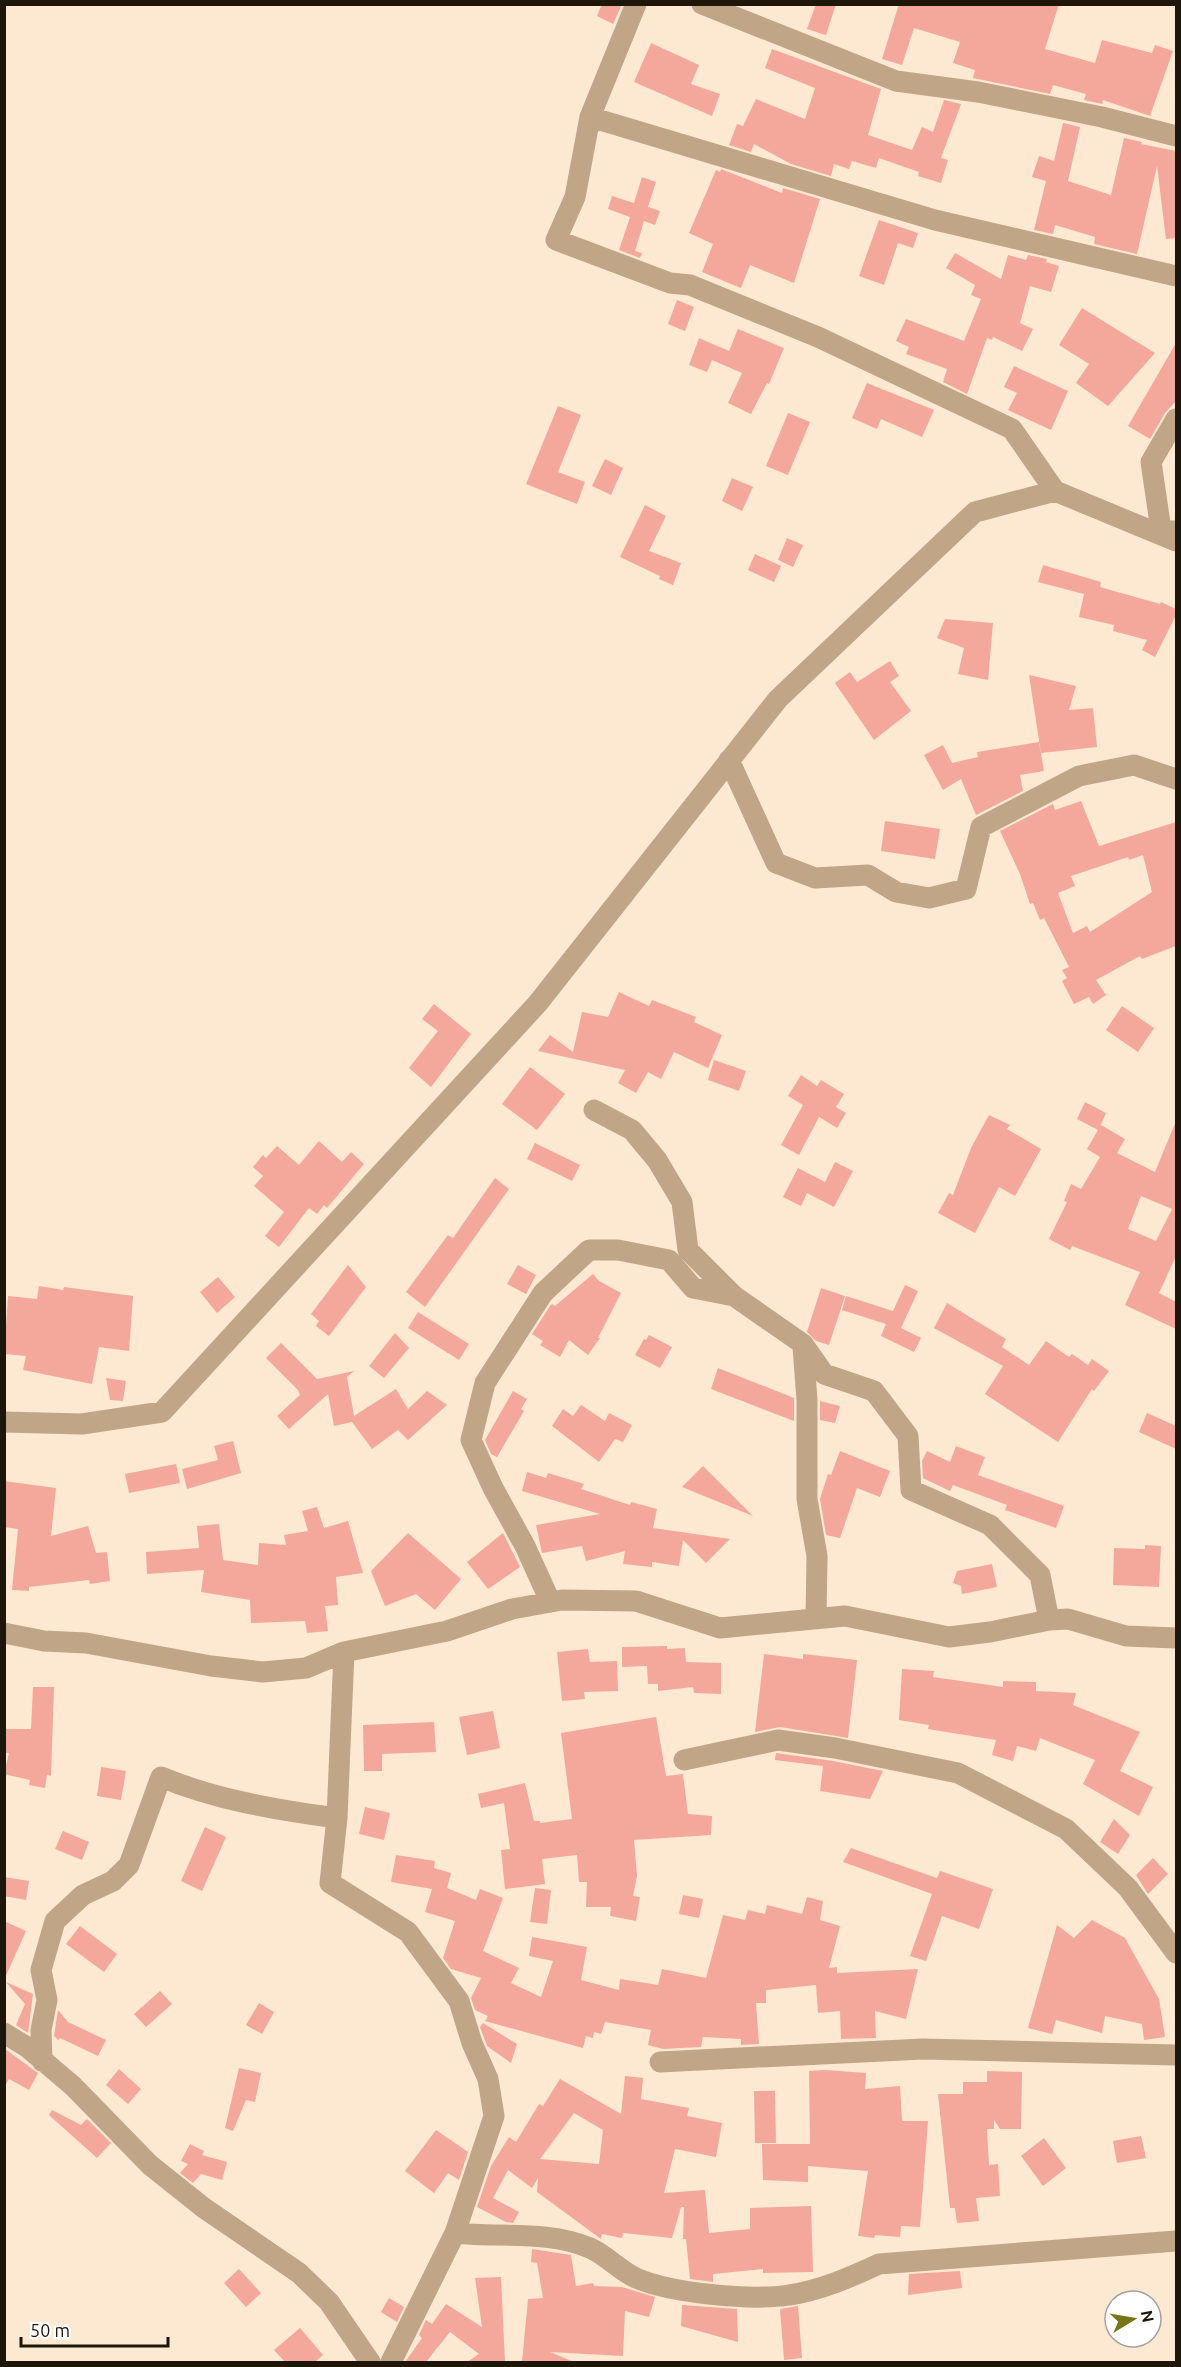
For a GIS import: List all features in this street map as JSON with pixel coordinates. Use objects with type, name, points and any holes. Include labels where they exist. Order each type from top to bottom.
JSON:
[{"type":"street","points":[[636,4],[590,117],[575,197],[556,240],[670,283],[690,285],[818,337],[1012,429],[1055,491],[1176,541]]},
{"type":"street","points":[[702,4],[896,81],[978,92],[1102,117],[1176,136]]},
{"type":"street","points":[[590,117],[935,220],[1176,276]]},
{"type":"street","points":[[1176,419],[1151,462],[1161,530],[1176,531]]},
{"type":"street","points":[[4,1422],[82,1424],[162,1412],[538,1003],[778,699],[975,512],[1055,491]]},
{"type":"street","points":[[729,760],[776,862],[815,878],[868,875],[896,892],[929,898],[966,889],[981,827],[1079,776],[1134,765],[1176,779]]},
{"type":"street","points":[[594,1110],[632,1131],[657,1160],[682,1202],[688,1250],[734,1296],[803,1344],[824,1374],[874,1391],[908,1436],[911,1490],[990,1525],[1040,1575],[1049,1620]]},
{"type":"street","points":[[550,1601],[471,1440],[485,1383],[543,1293],[589,1250],[618,1250],[669,1260],[693,1288],[734,1296]]},
{"type":"street","points":[[803,1344],[807,1400],[807,1499],[818,1556],[816,1618]]},
{"type":"street","points":[[4,1633],[44,1641],[86,1643],[211,1666],[262,1672],[306,1668],[344,1652],[447,1631],[512,1610],[550,1601],[636,1601],[720,1628],[845,1616],[949,1637],[990,1632],[1049,1620],[1068,1619],[1126,1636],[1176,1638]]},
{"type":"street","points":[[344,1652],[337,1818],[330,1883],[408,1932],[459,2001],[472,2043],[488,2079],[494,2116],[455,2233],[391,2362]]},
{"type":"street","points":[[684,1760],[778,1740],[835,1748],[958,1773],[1066,1829],[1128,1888],[1176,1953]]},
{"type":"street","points":[[42,2061],[41,2030],[47,2000],[41,1970],[55,1921],[83,1894],[113,1881],[129,1865],[161,1777],[180,1785],[280,1810],[337,1818]]},
{"type":"street","points":[[4,2033],[73,2086],[150,2165],[204,2208],[299,2273],[329,2302],[370,2362]]},
{"type":"street","points":[[660,2062],[923,2049],[1176,2055]]},
{"type":"street","points":[[455,2233],[489,2237],[541,2236],[591,2249],[637,2278],[668,2288],[729,2295],[789,2295],[849,2278],[879,2264],[1176,2241]]},
{"type":"building","points":[[602,4],[622,4],[613,24],[597,16]]},
{"type":"building","points":[[816,4],[836,4],[826,35],[807,29]]},
{"type":"building","points":[[899,4],[1059,4],[1045,49],[1095,63],[1102,40],[1152,53],[1155,45],[1173,51],[1150,116],[1103,100],[1102,104],[1084,100],[1086,94],[1053,85],[1050,94],[973,78],[975,70],[953,63],[960,42],[914,28],[902,65],[882,59]]},
{"type":"building","points":[[651,43],[699,65],[691,84],[720,94],[712,116],[634,82]]},
{"type":"building","points":[[772,49],[881,89],[868,135],[912,150],[922,127],[933,132],[944,100],[961,104],[941,158],[948,160],[941,183],[918,176],[919,172],[879,158],[876,168],[852,161],[849,169],[834,164],[831,176],[791,164],[754,144],[751,152],[729,145],[737,124],[743,126],[756,99],[805,119],[815,88],[765,68]]},
{"type":"building","points":[[1063,123],[1080,127],[1068,181],[1111,195],[1124,138],[1176,151],[1176,238],[1166,239],[1157,166],[1137,254],[1094,244],[1095,237],[1055,225],[1053,234],[1034,230],[1046,181],[1032,177],[1039,156],[1054,161]]},
{"type":"building","points":[[721,169],[782,193],[783,188],[820,199],[794,283],[750,265],[741,288],[702,272],[713,244],[689,233],[716,170],[720,172]]},
{"type":"building","points":[[642,177],[656,182],[648,207],[660,211],[655,225],[644,221],[635,251],[642,253],[640,258],[619,250],[630,217],[608,209],[612,196],[634,203]]},
{"type":"building","points":[[879,220],[918,233],[913,248],[898,243],[884,285],[859,276]]},
{"type":"building","points":[[955,253],[1001,279],[1008,255],[1026,260],[1028,255],[1047,259],[1046,262],[1059,266],[1051,292],[1030,286],[1020,323],[1033,329],[1022,351],[993,337],[992,340],[987,338],[967,394],[943,382],[947,369],[906,354],[909,347],[896,341],[906,319],[964,341],[981,299],[971,295],[975,285],[946,268]]},
{"type":"building","points":[[677,300],[694,307],[685,331],[668,324]]},
{"type":"building","points":[[1082,308],[1155,353],[1108,406],[1076,383],[1089,364],[1059,345]]},
{"type":"building","points":[[738,329],[784,348],[769,384],[767,383],[751,414],[728,403],[742,373],[712,360],[707,372],[689,365],[699,338],[729,351]]},
{"type":"building","points":[[1176,343],[1176,401],[1165,413],[1150,439],[1128,426]]},
{"type":"building","points":[[1014,366],[1068,391],[1051,430],[1008,410],[1017,393],[1004,387]]},
{"type":"building","points":[[867,383],[934,410],[922,437],[881,419],[877,429],[852,418]]},
{"type":"building","points":[[558,406],[581,415],[558,472],[585,482],[577,504],[526,484]]},
{"type":"building","points":[[788,413],[810,422],[788,475],[766,466]]},
{"type":"building","points":[[605,459],[623,468],[611,495],[592,486]]},
{"type":"building","points":[[732,478],[753,487],[742,511],[722,501]]},
{"type":"building","points":[[645,505],[666,516],[649,551],[681,563],[673,585],[659,579],[660,576],[620,557]]},
{"type":"building","points":[[787,538],[803,545],[793,567],[778,560]]},
{"type":"building","points":[[755,554],[781,566],[774,582],[748,570]]},
{"type":"building","points":[[1043,565],[1101,582],[1100,587],[1160,604],[1161,602],[1176,609],[1176,615],[1155,657],[1142,650],[1147,640],[1113,631],[1114,625],[1079,617],[1084,594],[1038,582]]},
{"type":"building","points":[[945,619],[993,623],[988,680],[958,674],[964,648],[937,638]]},
{"type":"building","points":[[890,661],[899,676],[890,682],[911,711],[874,740],[835,683],[850,672],[857,682]]},
{"type":"building","points":[[1029,675],[1076,686],[1069,710],[1093,708],[1097,747],[1041,753]]},
{"type":"building","points":[[1039,742],[1044,771],[1020,775],[1023,791],[976,815],[961,779],[943,790],[924,755],[943,745],[952,763],[978,757],[977,752]]},
{"type":"building","points":[[1081,801],[1099,846],[1176,822],[1176,946],[1142,959],[1140,956],[1096,980],[1106,995],[1093,1004],[1089,997],[1074,1004],[1062,981],[1067,978],[1062,970],[1069,967],[1044,918],[1040,920],[1033,903],[1030,904],[1020,874],[1000,831],[1053,804],[1055,810]],"holes":[[[1143,855],[1152,892],[1090,932],[1087,926],[1073,933],[1058,893],[1075,886],[1071,876],[1128,857],[1129,860]]]},
{"type":"building","points":[[885,821],[940,829],[935,859],[881,851]]},
{"type":"building","points":[[619,992],[649,1006],[652,1000],[696,1017],[694,1022],[722,1035],[708,1068],[674,1052],[661,1079],[648,1072],[636,1093],[618,1083],[625,1070],[538,1051],[550,1035],[573,1052],[582,1012],[608,1017]]},
{"type":"building","points":[[434,1004],[471,1034],[431,1087],[409,1068],[438,1031],[422,1019]]},
{"type":"building","points":[[1122,1006],[1154,1028],[1138,1052],[1106,1030]]},
{"type":"building","points":[[714,1060],[746,1071],[739,1091],[708,1080]]},
{"type":"building","points":[[530,1067],[565,1094],[537,1130],[502,1104]]},
{"type":"building","points":[[801,1075],[817,1086],[821,1080],[844,1094],[836,1107],[846,1113],[837,1128],[819,1117],[799,1155],[781,1145],[803,1105],[788,1096]]},
{"type":"building","points":[[1085,1102],[1106,1113],[1099,1129],[1101,1125],[1125,1139],[1117,1153],[1155,1172],[1176,1121],[1176,1256],[1159,1293],[1176,1302],[1176,1329],[1125,1305],[1140,1272],[1072,1246],[1070,1250],[1049,1239],[1067,1202],[1064,1201],[1071,1184],[1081,1189],[1100,1157],[1087,1149],[1098,1130],[1077,1119]],"holes":[[[1141,1196],[1172,1209],[1156,1241],[1128,1229]]]},
{"type":"building","points":[[989,1115],[1010,1125],[1007,1129],[1041,1149],[1015,1196],[999,1187],[975,1233],[938,1213],[949,1193],[953,1195],[971,1148]]},
{"type":"building","points":[[319,1141],[342,1162],[351,1152],[364,1164],[327,1208],[324,1205],[317,1214],[309,1208],[279,1247],[265,1236],[284,1212],[254,1186],[263,1176],[253,1167],[263,1155],[266,1158],[277,1146],[299,1165]]},
{"type":"building","points":[[535,1143],[580,1165],[572,1181],[527,1159]]},
{"type":"building","points":[[835,1162],[853,1171],[834,1207],[807,1193],[801,1206],[783,1197],[798,1168],[825,1182]]},
{"type":"building","points":[[495,1178],[509,1189],[425,1307],[406,1292],[448,1235],[453,1238]]},
{"type":"building","points":[[348,1265],[366,1287],[329,1336],[316,1326],[319,1321],[311,1314]]},
{"type":"building","points":[[518,1265],[536,1275],[526,1294],[507,1284]]},
{"type":"building","points":[[593,1274],[599,1281],[621,1293],[598,1338],[600,1338],[588,1355],[569,1340],[560,1357],[540,1345],[543,1341],[532,1334],[552,1304],[555,1306]]},
{"type":"building","points":[[218,1277],[235,1297],[217,1313],[200,1292]]},
{"type":"building","points":[[905,1285],[918,1291],[901,1328],[921,1338],[914,1352],[881,1336],[886,1324],[842,1310],[846,1296],[893,1311]]},
{"type":"building","points":[[39,1286],[133,1296],[129,1351],[99,1347],[92,1384],[23,1370],[26,1356],[4,1354],[8,1296],[37,1299]]},
{"type":"building","points":[[821,1288],[845,1296],[829,1345],[816,1341],[807,1332]]},
{"type":"building","points":[[947,1303],[1006,1339],[1002,1347],[1029,1365],[1046,1341],[1069,1357],[1072,1354],[1088,1365],[1092,1359],[1109,1371],[1094,1391],[1092,1389],[1058,1442],[985,1394],[1003,1366],[934,1328]]},
{"type":"building","points":[[418,1312],[469,1344],[459,1360],[408,1328]]},
{"type":"building","points":[[395,1333],[409,1348],[384,1378],[369,1366]]},
{"type":"building","points":[[649,1335],[672,1347],[660,1368],[635,1355],[644,1339],[646,1340]]},
{"type":"building","points":[[281,1343],[317,1379],[354,1371],[347,1377],[354,1416],[396,1389],[408,1409],[427,1391],[447,1405],[408,1440],[398,1430],[372,1449],[352,1422],[334,1426],[328,1394],[289,1429],[277,1416],[300,1395],[298,1390],[266,1358]]},
{"type":"building","points":[[718,1368],[794,1398],[794,1421],[711,1389]]},
{"type":"building","points":[[106,1378],[126,1381],[123,1401],[110,1400]]},
{"type":"building","points":[[513,1391],[527,1399],[521,1409],[524,1411],[497,1457],[491,1454],[485,1440]]},
{"type":"building","points":[[820,1401],[840,1406],[835,1423],[820,1420]]},
{"type":"building","points":[[581,1405],[605,1421],[609,1413],[632,1425],[623,1442],[615,1439],[599,1462],[552,1426],[563,1409],[573,1416]]},
{"type":"building","points":[[1147,1413],[1176,1426],[1176,1449],[1139,1432]]},
{"type":"building","points":[[233,1441],[241,1473],[187,1489],[182,1469],[218,1460],[214,1446]]},
{"type":"building","points":[[956,1446],[985,1457],[978,1475],[1064,1506],[1056,1528],[1005,1510],[1007,1505],[953,1485],[950,1491],[923,1478],[922,1461],[927,1451],[950,1462]]},
{"type":"building","points":[[840,1451],[890,1471],[880,1497],[857,1488],[840,1538],[826,1535],[820,1499],[828,1474],[831,1475]]},
{"type":"building","points":[[176,1464],[180,1483],[129,1493],[125,1474]]},
{"type":"building","points":[[703,1466],[753,1516],[682,1487]]},
{"type":"building","points":[[527,1472],[546,1478],[548,1473],[584,1484],[581,1489],[630,1505],[631,1502],[657,1509],[653,1528],[730,1539],[706,1563],[683,1540],[679,1566],[652,1562],[652,1567],[623,1564],[625,1551],[586,1561],[582,1546],[542,1553],[536,1525],[600,1514],[522,1491]]},
{"type":"building","points":[[4,1481],[56,1488],[51,1536],[88,1526],[96,1553],[107,1552],[110,1581],[90,1584],[89,1580],[29,1587],[29,1591],[12,1590],[18,1529],[4,1527]]},
{"type":"building","points":[[317,1507],[324,1528],[348,1521],[363,1573],[336,1577],[338,1605],[325,1606],[328,1631],[307,1633],[305,1621],[251,1623],[250,1600],[201,1592],[204,1570],[147,1574],[146,1552],[199,1548],[197,1526],[219,1524],[223,1560],[258,1565],[259,1543],[286,1545],[284,1535],[308,1531],[302,1511]]},
{"type":"building","points":[[408,1533],[461,1579],[435,1610],[416,1594],[385,1606],[371,1571]]},
{"type":"building","points":[[503,1533],[520,1567],[488,1589],[467,1562]]},
{"type":"building","points":[[1145,1545],[1161,1546],[1159,1587],[1113,1585],[1114,1548],[1145,1549]]},
{"type":"building","points":[[992,1564],[997,1587],[962,1594],[961,1586],[953,1583],[957,1571]]},
{"type":"building","points":[[667,1646],[667,1649],[685,1648],[686,1662],[721,1663],[721,1694],[694,1693],[693,1687],[658,1691],[658,1684],[648,1684],[647,1666],[622,1667],[622,1647]]},
{"type":"building","points":[[588,1649],[590,1662],[617,1661],[618,1691],[584,1692],[585,1699],[562,1701],[557,1652]]},
{"type":"building","points":[[764,1654],[803,1659],[803,1654],[857,1660],[848,1738],[780,1727],[755,1732]]},
{"type":"building","points":[[902,1669],[934,1671],[933,1677],[1003,1687],[1003,1681],[1036,1682],[1036,1691],[1076,1693],[1073,1705],[1140,1732],[1120,1771],[1153,1787],[1139,1816],[1083,1784],[1095,1760],[1040,1738],[1036,1751],[1017,1746],[1013,1761],[992,1755],[996,1740],[928,1729],[929,1725],[899,1720]]},
{"type":"building","points":[[33,1687],[54,1687],[51,1776],[47,1775],[45,1788],[29,1785],[30,1780],[4,1774],[9,1753],[4,1753],[4,1729],[31,1729]]},
{"type":"building","points":[[493,1711],[500,1748],[467,1755],[459,1717]]},
{"type":"building","points":[[656,1717],[666,1776],[683,1774],[688,1814],[712,1816],[711,1835],[634,1840],[637,1876],[633,1896],[640,1897],[636,1921],[610,1916],[611,1907],[586,1907],[587,1882],[579,1882],[577,1855],[542,1859],[545,1884],[505,1889],[501,1850],[510,1849],[504,1803],[481,1808],[478,1794],[525,1783],[534,1821],[540,1821],[540,1823],[572,1819],[561,1733]]},
{"type":"building","points":[[434,1722],[436,1752],[382,1754],[382,1771],[364,1771],[363,1725]]},
{"type":"building","points":[[776,1753],[883,1771],[870,1799],[820,1791],[823,1766],[775,1760]]},
{"type":"building","points":[[101,1767],[126,1771],[121,1800],[97,1796]]},
{"type":"building","points":[[365,1807],[390,1813],[384,1840],[359,1834]]},
{"type":"building","points":[[1114,1819],[1130,1835],[1118,1854],[1100,1842]]},
{"type":"building","points":[[205,1827],[226,1837],[202,1891],[181,1881]]},
{"type":"building","points":[[63,1831],[89,1842],[82,1860],[55,1849]]},
{"type":"building","points":[[851,1848],[937,1878],[940,1871],[993,1889],[979,1929],[942,1916],[926,1961],[910,1956],[932,1894],[843,1862]]},
{"type":"building","points":[[396,1855],[435,1861],[434,1868],[451,1873],[447,1888],[476,1900],[480,1889],[503,1898],[483,1951],[519,1968],[511,1983],[541,1997],[553,1961],[529,1956],[532,1937],[587,1947],[581,1980],[619,1990],[620,1979],[658,1985],[662,1969],[706,1978],[723,1915],[745,1920],[748,1910],[765,1914],[767,1905],[802,1914],[807,1897],[823,1901],[820,1920],[840,1926],[829,1968],[837,1967],[837,1973],[918,1969],[906,2019],[875,2011],[876,2038],[841,2039],[840,2011],[818,2013],[816,1985],[766,1990],[766,2003],[756,2003],[759,2044],[741,2045],[741,2039],[703,2037],[701,2047],[663,2049],[648,2045],[651,2030],[605,2022],[601,2034],[594,2032],[593,2038],[586,2036],[583,2048],[485,2021],[488,2016],[475,2010],[471,1998],[481,1978],[451,1969],[443,1958],[455,1921],[425,1912],[432,1889],[391,1882]]},
{"type":"building","points":[[1153,1858],[1168,1874],[1148,1894],[1136,1875]]},
{"type":"building","points":[[4,1877],[29,1881],[26,1900],[4,1896]]},
{"type":"building","points":[[535,1888],[551,1890],[547,1924],[530,1922]]},
{"type":"building","points":[[683,1895],[703,1899],[699,1918],[679,1914]]},
{"type":"building","points":[[1092,1920],[1125,1938],[1159,1999],[1165,2037],[1144,2040],[1142,2024],[1105,2016],[1102,2033],[1056,2020],[1052,2034],[1028,2028],[1057,1925],[1074,1938]]},
{"type":"building","points":[[4,1921],[26,1931],[4,1980]]},
{"type":"building","points":[[80,1926],[117,1954],[104,1972],[66,1944]]},
{"type":"building","points":[[6,1982],[33,1994],[28,2033],[16,2025],[25,2004]]},
{"type":"building","points":[[160,1991],[172,2004],[146,2027],[134,2014]]},
{"type":"building","points":[[259,2003],[274,2012],[262,2034],[246,2025]]},
{"type":"building","points":[[58,2010],[68,2022],[106,2040],[98,2056],[60,2038],[58,2040],[54,2036]]},
{"type":"building","points":[[483,2023],[517,2044],[511,2063],[487,2046],[480,2027]]},
{"type":"building","points":[[5,2049],[38,2073],[29,2090],[9,2079],[4,2088]]},
{"type":"building","points":[[239,2068],[261,2073],[255,2102],[246,2100],[233,2131],[225,2128]]},
{"type":"building","points":[[119,2069],[141,2089],[128,2104],[106,2085]]},
{"type":"building","points":[[809,2071],[866,2073],[865,2089],[900,2086],[902,2121],[928,2121],[920,2227],[901,2226],[900,2237],[858,2236],[868,2171],[808,2166],[808,2182],[763,2180],[762,2144],[810,2144]]},
{"type":"building","points":[[987,2071],[1022,2072],[1021,2129],[1000,2129],[994,2120],[994,2129],[987,2129],[989,2165],[998,2164],[1000,2196],[976,2198],[979,2221],[957,2223],[955,2208],[950,2208],[938,2094],[963,2094],[963,2082],[987,2082]]},
{"type":"building","points":[[625,2076],[643,2078],[641,2099],[689,2108],[687,2116],[722,2123],[716,2157],[675,2149],[664,2193],[705,2190],[709,2233],[750,2229],[750,2208],[811,2206],[813,2272],[763,2273],[763,2269],[713,2274],[713,2282],[690,2279],[686,2239],[683,2239],[684,2207],[681,2207],[672,2238],[623,2233],[622,2238],[602,2234],[601,2239],[537,2192],[538,2178],[532,2188],[508,2170],[493,2198],[519,2212],[513,2223],[506,2222],[477,2207],[491,2166],[509,2137],[516,2142],[539,2104],[543,2106],[560,2079],[621,2114]],"holes":[[[574,2113],[603,2130],[599,2164],[540,2159]]]},
{"type":"building","points":[[754,2091],[775,2091],[776,2143],[755,2143]]},
{"type":"building","points":[[52,2110],[81,2125],[87,2119],[111,2143],[97,2158],[49,2115]]},
{"type":"building","points":[[436,2130],[468,2152],[459,2180],[448,2173],[434,2193],[405,2171]]},
{"type":"building","points":[[1141,2136],[1146,2158],[1117,2163],[1113,2141]]},
{"type":"building","points":[[1044,2138],[1066,2168],[1043,2186],[1021,2156]]},
{"type":"building","points":[[190,2144],[204,2151],[202,2155],[227,2162],[222,2180],[201,2174],[193,2183],[180,2173],[188,2164],[181,2161]]},
{"type":"building","points":[[532,2249],[571,2255],[576,2286],[593,2283],[594,2286],[622,2287],[655,2297],[649,2317],[625,2311],[623,2356],[550,2352],[574,2362],[522,2362],[528,2299],[543,2298],[537,2263],[531,2262]]},
{"type":"building","points":[[239,2269],[261,2293],[246,2307],[224,2283]]},
{"type":"building","points":[[960,2271],[962,2288],[908,2295],[909,2274]]},
{"type":"building","points":[[501,2277],[505,2362],[467,2362],[479,2354],[450,2332],[426,2362],[405,2362],[422,2338],[419,2335],[426,2320],[432,2324],[446,2304],[482,2327],[475,2278]]},
{"type":"building","points":[[389,2298],[404,2307],[397,2322],[381,2312]]},
{"type":"building","points":[[682,2305],[737,2309],[738,2342],[681,2326]]},
{"type":"building","points":[[798,2306],[802,2358],[784,2360],[780,2309]]},
{"type":"building","points":[[300,2328],[323,2355],[315,2362],[285,2362],[274,2350]]}]
